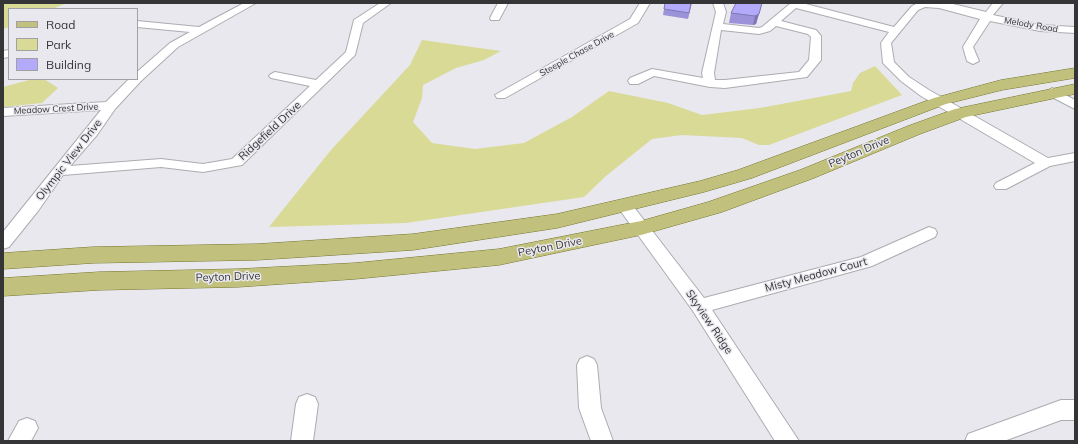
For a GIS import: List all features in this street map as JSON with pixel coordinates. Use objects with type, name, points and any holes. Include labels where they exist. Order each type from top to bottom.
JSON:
[{"type":"main road","name":"Peyton Drive","points":[[3,261],[94,256],[257,252],[413,242],[557,221],[625,206],[745,174],[940,101],[1001,85],[1075,73]]},
{"type":"main road","name":"Peyton Drive","points":[[3,287],[99,281],[245,277],[420,266],[498,257],[641,228],[715,207],[807,174],[901,135],[961,113],[1052,92],[1075,90]]},
{"type":"street","name":"Olympic View Drive","points":[[138,78],[174,45],[251,3]]},
{"type":"street","name":"Ridgefield Drive","points":[[58,171],[161,163],[203,168],[237,162],[351,53],[358,22],[386,3]]},
{"type":"street","points":[[495,18],[502,3]]},
{"type":"street","name":"Steeple Chase Drive","points":[[501,95],[614,34],[634,21],[642,3]]},
{"type":"street","points":[[710,83],[708,73],[721,12],[718,3]]},
{"type":"street","points":[[927,3],[919,5],[915,8],[886,44],[889,63],[905,79],[1046,163]]},
{"type":"street","name":"Melody Road","points":[[927,3],[939,6],[949,6],[987,17],[1040,28],[1075,30]]},
{"type":"street","points":[[973,61],[968,47],[987,17],[998,3]]},
{"type":"street","points":[[717,26],[763,31],[796,4],[896,31]]},
{"type":"street","points":[[634,80],[652,72],[710,83],[725,84],[791,78],[806,73],[816,56],[816,36],[812,32],[775,22]]},
{"type":"street","points":[[138,24],[199,30]]},
{"type":"street","points":[[275,76],[319,84]]},
{"type":"street","name":"Olympic View Drive","points":[[3,243],[33,207],[58,171],[92,132],[110,106],[136,80]]},
{"type":"street","points":[[1052,92],[1075,105]]},
{"type":"street","name":"Meadow Crest Drive","points":[[3,112],[110,106]]},
{"type":"street","points":[[1001,186],[1046,163],[1075,157]]},
{"type":"street","name":"Skyview Ridge","points":[[625,206],[700,306],[788,441]]},
{"type":"street","name":"Misty Meadow Court","points":[[700,306],[866,262],[929,233]]},
{"type":"street","points":[[588,365],[590,408],[602,441]]},
{"type":"street","points":[[302,441],[307,404]]},
{"type":"street","points":[[976,441],[1060,410],[1075,410]]},
{"type":"green space","points":[[3,3],[67,3],[54,8],[8,8],[8,27],[3,29]]},
{"type":"green space","points":[[422,40],[501,51],[484,60],[456,68],[423,85],[422,98],[413,122],[432,143],[475,149],[524,143],[572,117],[609,91],[668,103],[702,115],[760,108],[851,91],[853,83],[860,73],[875,66],[902,95],[769,145],[759,145],[742,138],[682,135],[652,139],[606,176],[584,197],[406,223],[269,227],[331,150],[410,65]]},
{"type":"green space","points":[[29,80],[46,80],[58,88],[42,103],[3,107],[3,87]]},
{"type":"building","points":[[665,3],[691,3],[689,13],[664,9]]},
{"type":"building","points":[[736,3],[762,3],[759,14],[755,16],[731,13]]}]
